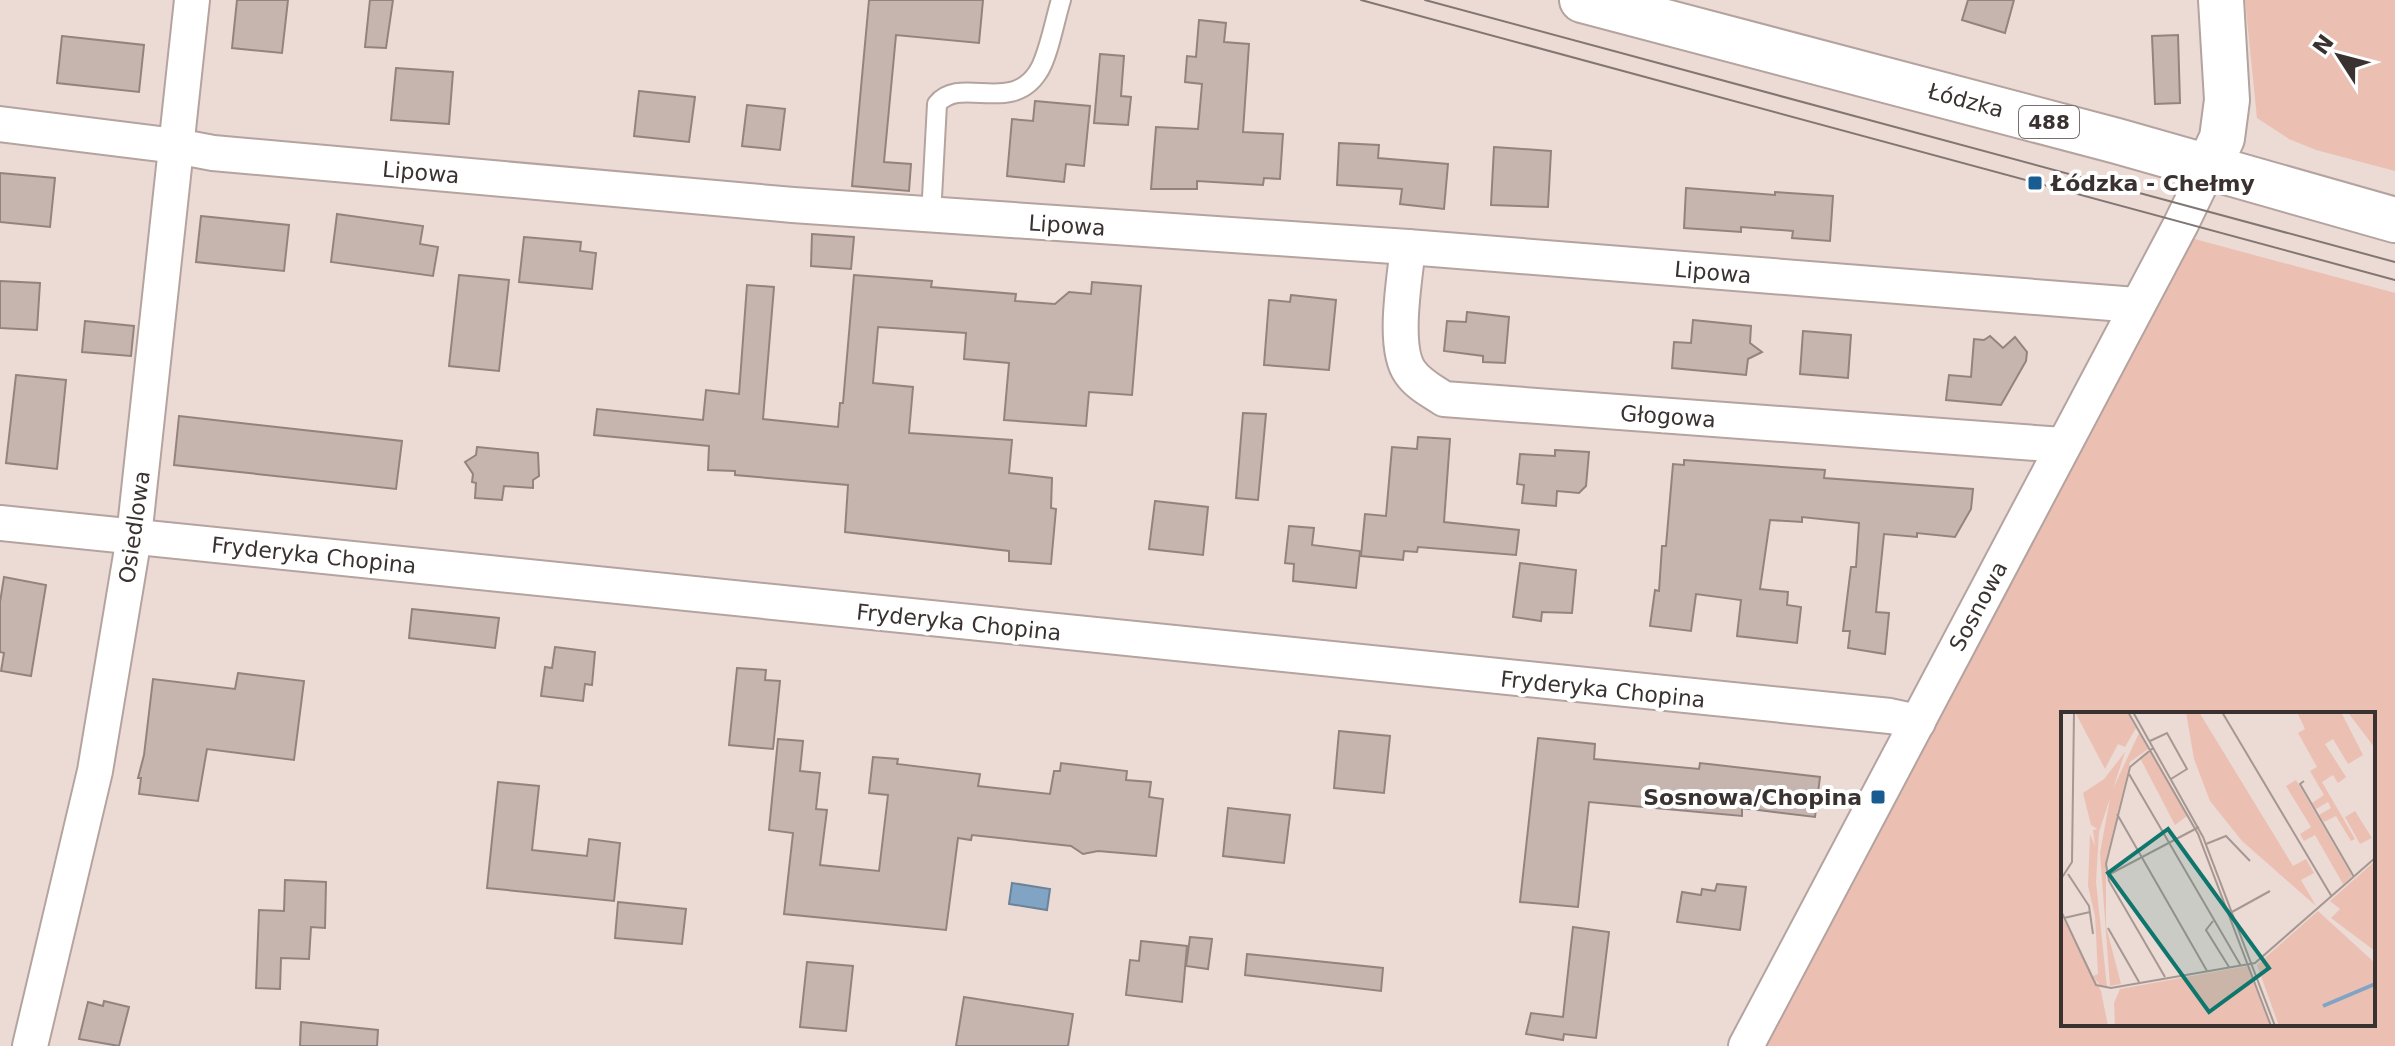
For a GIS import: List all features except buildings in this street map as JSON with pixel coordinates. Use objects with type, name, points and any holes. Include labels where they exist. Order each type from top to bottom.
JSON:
[{"type":"main road","name":"Łódzka","points":[[1582,0],[2209,166],[2395,220]]},
{"type":"main road","points":[[2209,166],[2222,138],[2227,100],[2221,0]]},
{"type":"street","name":"Osiedlowa","points":[[30,1046],[95,771],[134,537],[192,0]]},
{"type":"street","name":"Lipowa","points":[[0,124],[244,156],[931,216],[1408,247],[2136,305]]},
{"type":"street","name":"Sosnowa","points":[[1746,1046],[2209,166]]},
{"type":"street","name":"Głogowa","points":[[1408,247],[1401,340],[1404,356],[1408,370],[1425,387],[1444,399],[2063,445]]},
{"type":"street","name":"Fryderyka Chopina","points":[[0,523],[1890,716],[1918,722]]},
{"type":"lane","points":[[931,216],[937,104],[943,96],[954,93],[1003,95],[1024,88],[1039,71],[1061,0]]},
{"type":"shaded area","points":[[2245,0],[2395,0],[2395,171],[2316,150],[2289,139],[2257,118]]},
{"type":"shaded area","points":[[2191,238],[2395,293],[2395,1046],[1764,1046]]},
{"type":"water","points":[[1012,883],[1050,889],[1047,910],[1009,904]]},
{"type":"tram line","points":[[1361,0],[2395,280]]},
{"type":"tram line","points":[[1425,0],[2395,262]]},
{"type":"place","name":"Łódzka - Chełmy","points":[[2035,183]]},
{"type":"place","name":"Sosnowa/Chopina","points":[[1878,797]]}]
